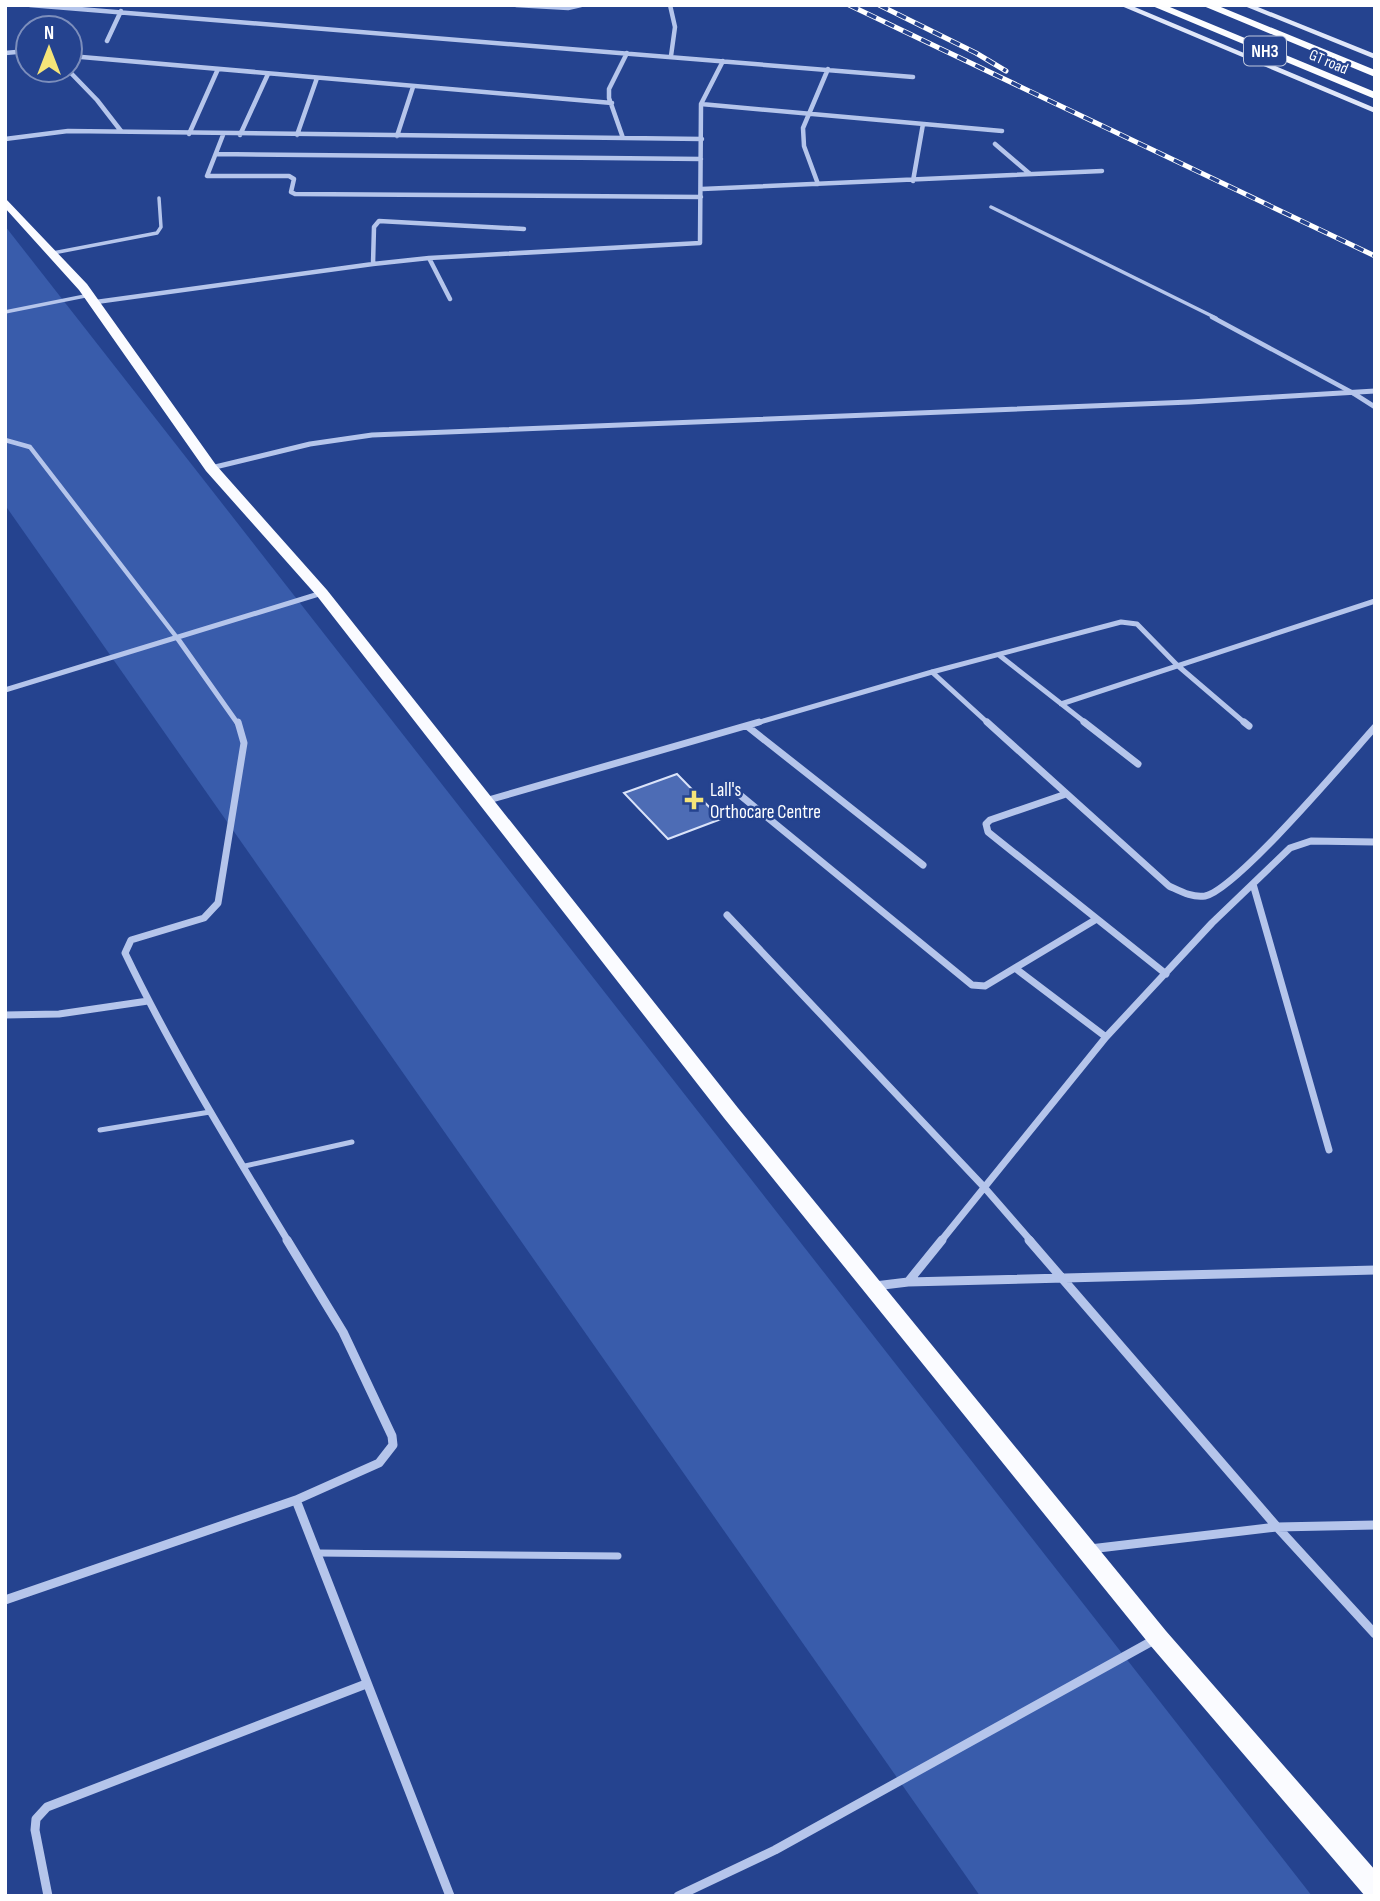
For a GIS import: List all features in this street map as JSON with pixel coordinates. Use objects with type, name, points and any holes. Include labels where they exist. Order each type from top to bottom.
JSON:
[{"type":"highway","name":"GT road","points":[[1155,5],[1375,96]]},
{"type":"highway","name":"GT road","points":[[1206,5],[1375,74]]},
{"type":"main road","points":[[1123,5],[1375,111]]},
{"type":"main road","points":[[1246,5],[1363,52],[1375,54]]},
{"type":"main road","points":[[5,201],[93,299],[211,468],[322,593],[872,1286],[1086,1550],[1158,1638],[1375,1889]]},
{"type":"street","points":[[30,5],[914,77]]},
{"type":"street","points":[[516,5],[568,8],[581,5]]},
{"type":"street","points":[[670,5],[675,27],[671,56]]},
{"type":"street","points":[[107,41],[121,11]]},
{"type":"street","points":[[623,138],[609,89],[627,53]]},
{"type":"street","points":[[84,57],[612,103]]},
{"type":"street","points":[[93,299],[429,258],[700,243],[701,104],[723,61]]},
{"type":"street","points":[[188,134],[218,69]]},
{"type":"street","points":[[818,184],[802,137],[807,113],[828,69]]},
{"type":"street","points":[[240,135],[268,74]]},
{"type":"street","points":[[297,135],[317,78]]},
{"type":"street","points":[[82,84],[121,131]]},
{"type":"street","points":[[397,136],[412,87]]},
{"type":"street","points":[[701,104],[1002,131]]},
{"type":"street","points":[[913,181],[923,124]]},
{"type":"street","points":[[5,139],[56,132],[121,131],[223,135],[702,139]]},
{"type":"street","points":[[223,135],[207,176],[289,176],[294,179],[291,192],[295,194],[701,197]]},
{"type":"street","points":[[995,144],[1031,174]]},
{"type":"street","points":[[216,155],[701,159]]},
{"type":"street","points":[[702,189],[1102,171]]},
{"type":"street","points":[[373,264],[374,227],[379,221],[524,229]]},
{"type":"street","points":[[429,258],[450,299]]},
{"type":"street","points":[[211,468],[310,444],[372,435],[1190,402],[1375,391]]},
{"type":"street","points":[[1353,393],[1375,407]]},
{"type":"street","points":[[5,690],[322,593]]},
{"type":"street","points":[[1062,704],[1375,601]]},
{"type":"street","points":[[485,801],[932,672],[1126,622],[1137,624],[1177,665],[1249,726]]},
{"type":"street","points":[[5,1600],[296,1500],[379,1463],[393,1445],[393,1436],[343,1332],[211,1112],[148,1001],[125,953],[131,940],[204,918],[218,903],[243,757],[244,743],[237,719],[178,639]]},
{"type":"street","points":[[999,656],[1138,764]]},
{"type":"street","points":[[932,672],[1170,886],[1180,893],[1203,896],[1213,893],[1258,856],[1375,726]]},
{"type":"street","points":[[747,726],[923,865]]},
{"type":"street","points":[[1066,794],[990,820],[986,827],[1095,920],[1166,974]]},
{"type":"street","points":[[740,795],[972,985],[985,986],[1095,920]]},
{"type":"street","points":[[908,1282],[1106,1037],[1212,923],[1253,884],[1298,843],[1316,839],[1371,843],[1375,849]]},
{"type":"street","points":[[1253,884],[1329,1150]]},
{"type":"street","points":[[727,915],[984,1186],[1277,1527],[1375,1634]]},
{"type":"street","points":[[1016,968],[1106,1037]]},
{"type":"street","points":[[5,1015],[62,1015],[148,1001]]},
{"type":"street","points":[[872,1286],[908,1282],[1375,1270]]},
{"type":"street","points":[[296,1500],[450,1896]]},
{"type":"street","points":[[1086,1550],[1277,1527],[1375,1525]]},
{"type":"street","points":[[678,1896],[775,1850],[1158,1638]]},
{"type":"street","points":[[48,1896],[35,1829],[36,1819],[47,1807],[366,1684]]},
{"type":"lane","points":[[53,253],[157,233],[161,227],[159,198]]},
{"type":"lane","points":[[991,207],[1213,317],[1353,393]]},
{"type":"lane","points":[[5,312],[93,299]]},
{"type":"lane","points":[[5,440],[30,447],[178,639]]},
{"type":"lane","points":[[100,1130],[211,1112]]},
{"type":"lane","points":[[245,1166],[352,1142]]},
{"type":"lane","points":[[318,1553],[618,1556]]},
{"type":"shaded area","points":[[5,226],[1312,1896],[980,1896],[5,505]]},
{"type":"building","points":[[677,774],[721,819],[668,839],[624,793]]},
{"type":"railway","points":[[849,5],[1375,256]]},
{"type":"railway","points":[[879,5],[976,53],[1006,71]]},
{"type":"place","name":"Lall's Orthocare Centre","points":[[694,800]]}]
